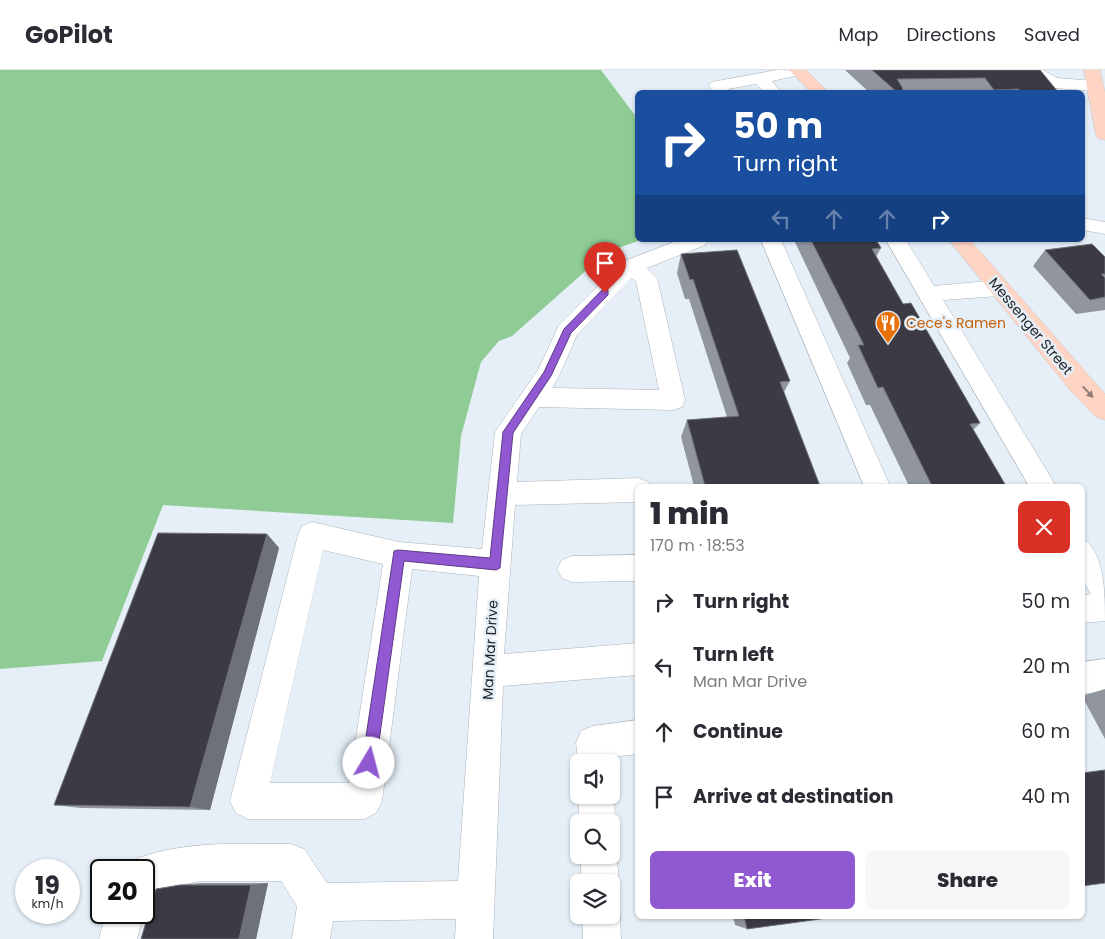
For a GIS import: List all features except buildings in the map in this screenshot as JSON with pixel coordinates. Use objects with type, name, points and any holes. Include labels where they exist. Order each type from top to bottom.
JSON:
[{"type":"main road","points":[[798,71],[818,90]]},
{"type":"main road","points":[[1093,78],[1105,135]]},
{"type":"main road","name":"Messenger Street","points":[[961,242],[1105,410]]},
{"type":"street","points":[[1031,70],[1053,83],[1093,78]]},
{"type":"street","points":[[721,90],[718,86],[798,71]]},
{"type":"street","points":[[760,78],[771,90]]},
{"type":"street","points":[[1085,225],[1105,228]]},
{"type":"street","points":[[630,267],[693,242]]},
{"type":"street","points":[[772,242],[876,484]]},
{"type":"street","points":[[897,242],[1042,484]]},
{"type":"street","points":[[540,385],[673,400],[646,278],[630,267]]},
{"type":"street","name":"Man Mar Drive","points":[[474,939],[488,670],[508,432],[540,385],[567,331],[630,267]]},
{"type":"street","points":[[928,294],[1000,288]]},
{"type":"street","points":[[502,494],[635,490]]},
{"type":"street","points":[[398,555],[364,801],[248,801],[312,535],[398,555],[496,564]]},
{"type":"street","points":[[1085,557],[1105,590]]},
{"type":"street","points":[[572,569],[635,568]]},
{"type":"street","points":[[1085,609],[1105,607]]},
{"type":"street","points":[[488,670],[635,659]]},
{"type":"street","points":[[1085,678],[1105,675]]},
{"type":"street","points":[[594,754],[593,742],[635,737]]},
{"type":"street","points":[[155,872],[201,863],[291,862],[317,902],[311,939]]},
{"type":"street","points":[[317,902],[476,900]]},
{"type":"street","points":[[118,939],[122,924]]},
{"type":"street","points":[[601,924],[602,939]]},
{"type":"green space","points":[[0,70],[601,70],[635,115],[635,242],[607,252],[512,336],[499,341],[481,362],[461,436],[453,523],[163,505],[102,661],[0,669]]},
{"type":"place","name":"Cece's Ramen","points":[[888,344]]},
{"type":"route","points":[[369,763],[398,555],[496,564],[508,432],[548,374],[567,331],[605,293]]}]
